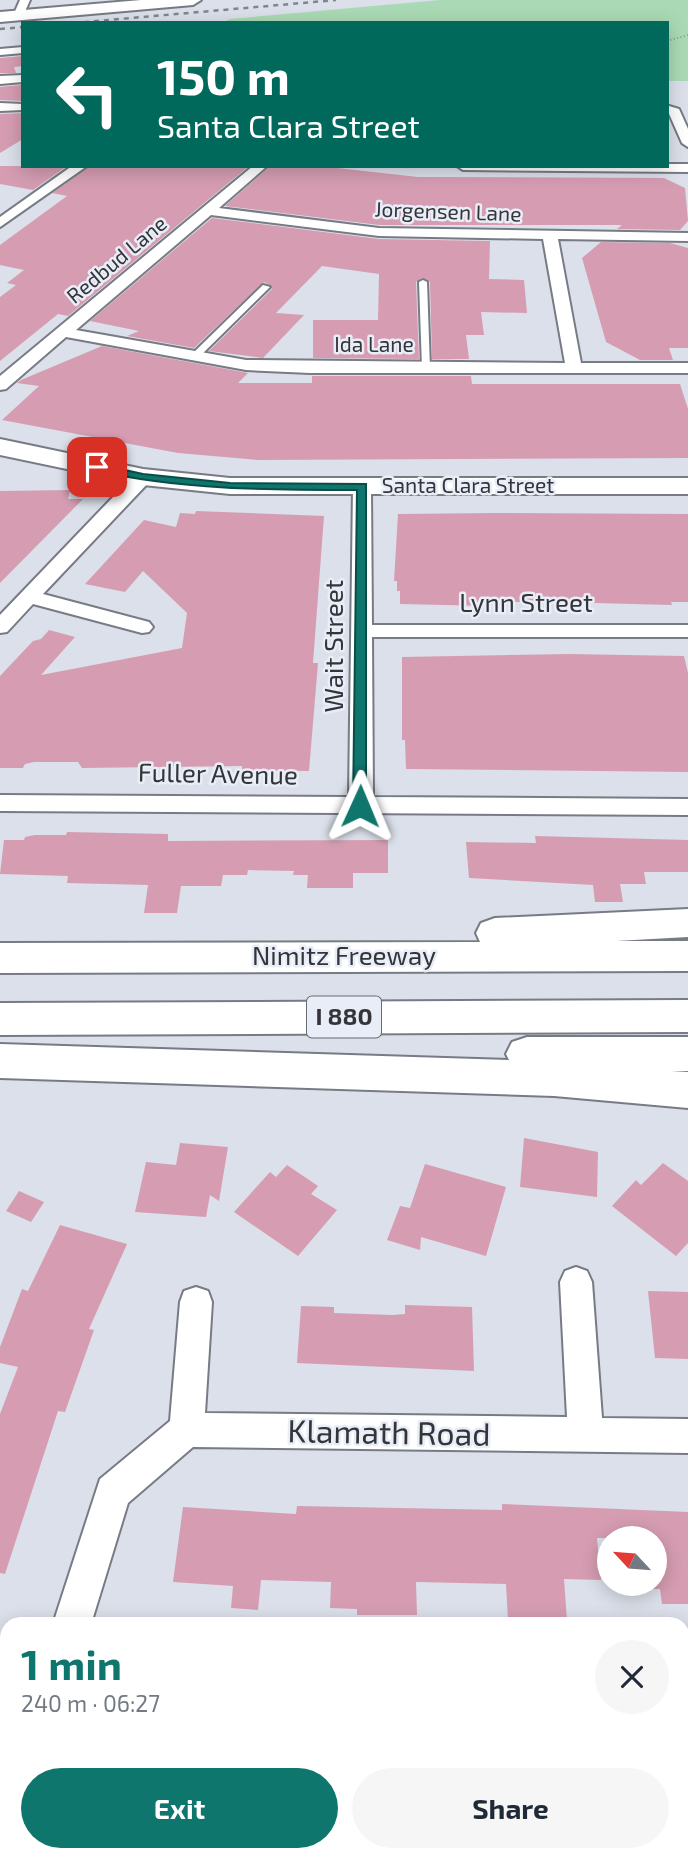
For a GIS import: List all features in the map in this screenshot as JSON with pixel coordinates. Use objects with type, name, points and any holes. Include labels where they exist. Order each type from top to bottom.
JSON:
[{"type":"main road","points":[[0,17],[193,0]]},
{"type":"main road","name":"Santa Clara Street","points":[[0,447],[143,477],[230,486],[688,486]]},
{"type":"main road","points":[[419,956],[494,933],[688,923]]},
{"type":"main road","name":"Nimitz Freeway","points":[[0,958],[688,956]]},
{"type":"main road","name":"I 880","points":[[0,1019],[688,1016]]},
{"type":"main road","name":"I 880","points":[[0,1059],[688,1054]]},
{"type":"main road","points":[[0,1059],[554,1079],[688,1090]]},
{"type":"street","points":[[18,16],[25,0]]},
{"type":"street","points":[[0,52],[21,50]]},
{"type":"street","points":[[0,80],[21,78]]},
{"type":"street","points":[[0,107],[21,107]]},
{"type":"street","points":[[688,109],[670,109],[688,143]]},
{"type":"street","points":[[0,223],[78,168]]},
{"type":"street","name":"Redbud Lane","points":[[0,385],[259,168]]},
{"type":"street","points":[[669,168],[688,168]]},
{"type":"street","points":[[8,197],[32,201]]},
{"type":"street","name":"Jorgensen Lane","points":[[209,211],[379,232],[688,237]]},
{"type":"street","points":[[550,236],[574,368]]},
{"type":"street","name":"Ida Lane","points":[[63,332],[246,365],[310,368],[688,368]]},
{"type":"street","points":[[0,627],[143,477]]},
{"type":"street","name":"Wait Street","points":[[360,806],[362,486]]},
{"type":"street","points":[[29,597],[142,627]]},
{"type":"street","name":"Lynn Street","points":[[363,631],[688,631]]},
{"type":"street","name":"Fuller Avenue","points":[[0,803],[688,807]]},
{"type":"street","points":[[576,1282],[586,1436]]},
{"type":"street","points":[[74,1617],[113,1492],[187,1430],[197,1302]]},
{"type":"street","name":"Klamath Road","points":[[187,1430],[688,1436]]},
{"type":"lane","points":[[424,282],[426,368]]},
{"type":"lane","points":[[194,357],[266,286]]},
{"type":"path","points":[[669,40],[688,35]]},
{"type":"green space","points":[[440,0],[688,0],[688,81],[669,81],[669,21],[226,21]]},
{"type":"building","points":[[21,56],[21,66],[14,67],[16,73],[0,73],[0,58]]},
{"type":"building","points":[[21,85],[21,101],[0,100],[0,87]]},
{"type":"building","points":[[21,113],[21,140],[0,153],[0,114]]},
{"type":"building","points":[[0,166],[64,168],[33,190],[0,184]]},
{"type":"building","points":[[87,168],[247,168],[68,316],[58,314],[0,361],[0,297],[16,285],[7,283],[24,270],[0,265],[0,245],[67,196],[52,193]]},
{"type":"building","points":[[268,168],[337,168],[418,177],[664,178],[685,188],[688,221],[680,230],[617,229],[622,225],[379,225],[225,206]]},
{"type":"building","points":[[212,218],[379,239],[490,241],[489,279],[524,280],[527,313],[481,312],[484,335],[466,335],[469,359],[432,359],[430,282],[422,278],[416,282],[419,359],[313,358],[313,320],[378,320],[379,274],[322,266],[276,313],[304,315],[263,358],[209,351],[272,289],[272,286],[264,282],[194,348],[127,336],[139,331],[90,321]]},
{"type":"building","points":[[601,242],[670,243],[688,248],[688,348],[669,348],[673,360],[640,360],[606,342],[582,258]]},
{"type":"building","points":[[102,346],[248,373],[238,383],[312,383],[312,376],[471,376],[472,384],[680,384],[688,409],[688,458],[258,460],[178,453],[2,420],[39,386],[17,383],[21,380]]},
{"type":"building","points":[[70,490],[68,499],[83,499],[0,583],[0,491]]},
{"type":"building","points":[[196,511],[324,516],[313,663],[318,663],[309,771],[242,770],[242,766],[82,768],[78,762],[34,762],[25,764],[23,768],[0,768],[0,676],[33,641],[41,639],[49,630],[75,637],[41,675],[182,648],[187,613],[143,571],[125,592],[85,584],[144,520],[176,527],[180,513],[195,514]]},
{"type":"building","points":[[398,514],[688,514],[688,602],[671,602],[672,605],[556,602],[498,602],[491,603],[491,606],[400,604],[400,591],[397,591],[397,581],[394,581]]},
{"type":"building","points":[[569,654],[684,656],[688,673],[688,772],[406,769],[405,740],[402,740],[402,657]]},
{"type":"building","points":[[67,832],[168,834],[168,841],[388,840],[388,873],[353,873],[353,888],[307,888],[308,875],[293,875],[294,871],[248,870],[247,875],[223,875],[221,886],[181,886],[177,913],[144,913],[148,885],[67,883],[68,876],[0,874],[4,840],[24,840],[25,837],[35,835],[66,835]]},
{"type":"building","points":[[535,836],[688,840],[688,872],[644,872],[646,884],[620,884],[623,902],[595,902],[593,885],[469,878],[466,842],[536,843]]},
{"type":"building","points":[[524,1138],[598,1152],[597,1197],[520,1187]]},
{"type":"building","points":[[180,1143],[228,1147],[219,1201],[210,1195],[206,1217],[135,1212],[146,1162],[176,1165]]},
{"type":"building","points":[[663,1163],[688,1181],[688,1243],[676,1256],[612,1206],[636,1180],[641,1185]]},
{"type":"building","points":[[425,1164],[506,1187],[486,1256],[421,1237],[420,1250],[387,1240],[400,1206],[410,1208]]},
{"type":"building","points":[[287,1165],[318,1186],[311,1194],[337,1210],[298,1256],[234,1212],[270,1172],[276,1177]]},
{"type":"building","points":[[19,1191],[44,1202],[31,1222],[6,1211]]},
{"type":"building","points":[[60,1225],[127,1244],[89,1329],[94,1330],[65,1412],[58,1411],[5,1574],[0,1573],[0,1414],[18,1367],[0,1363],[0,1347],[22,1289],[28,1291]]},
{"type":"building","points":[[648,1291],[688,1292],[688,1359],[655,1358]]},
{"type":"building","points":[[405,1305],[472,1307],[474,1371],[297,1363],[301,1306],[334,1307],[334,1313],[393,1315],[405,1314]]},
{"type":"building","points":[[502,1504],[688,1512],[688,1604],[662,1604],[661,1596],[667,1596],[667,1526],[597,1526],[597,1580],[564,1579],[567,1617],[508,1617],[506,1584],[416,1582],[417,1615],[357,1615],[357,1609],[330,1608],[331,1582],[261,1580],[258,1610],[231,1608],[233,1586],[173,1582],[183,1507],[296,1514],[297,1506],[502,1510]]},
{"type":"railway","points":[[97,21],[336,0]]},
{"type":"railway","points":[[0,29],[21,27]]},
{"type":"route","points":[[97,467],[143,477],[230,486],[362,486],[360,806]]}]
